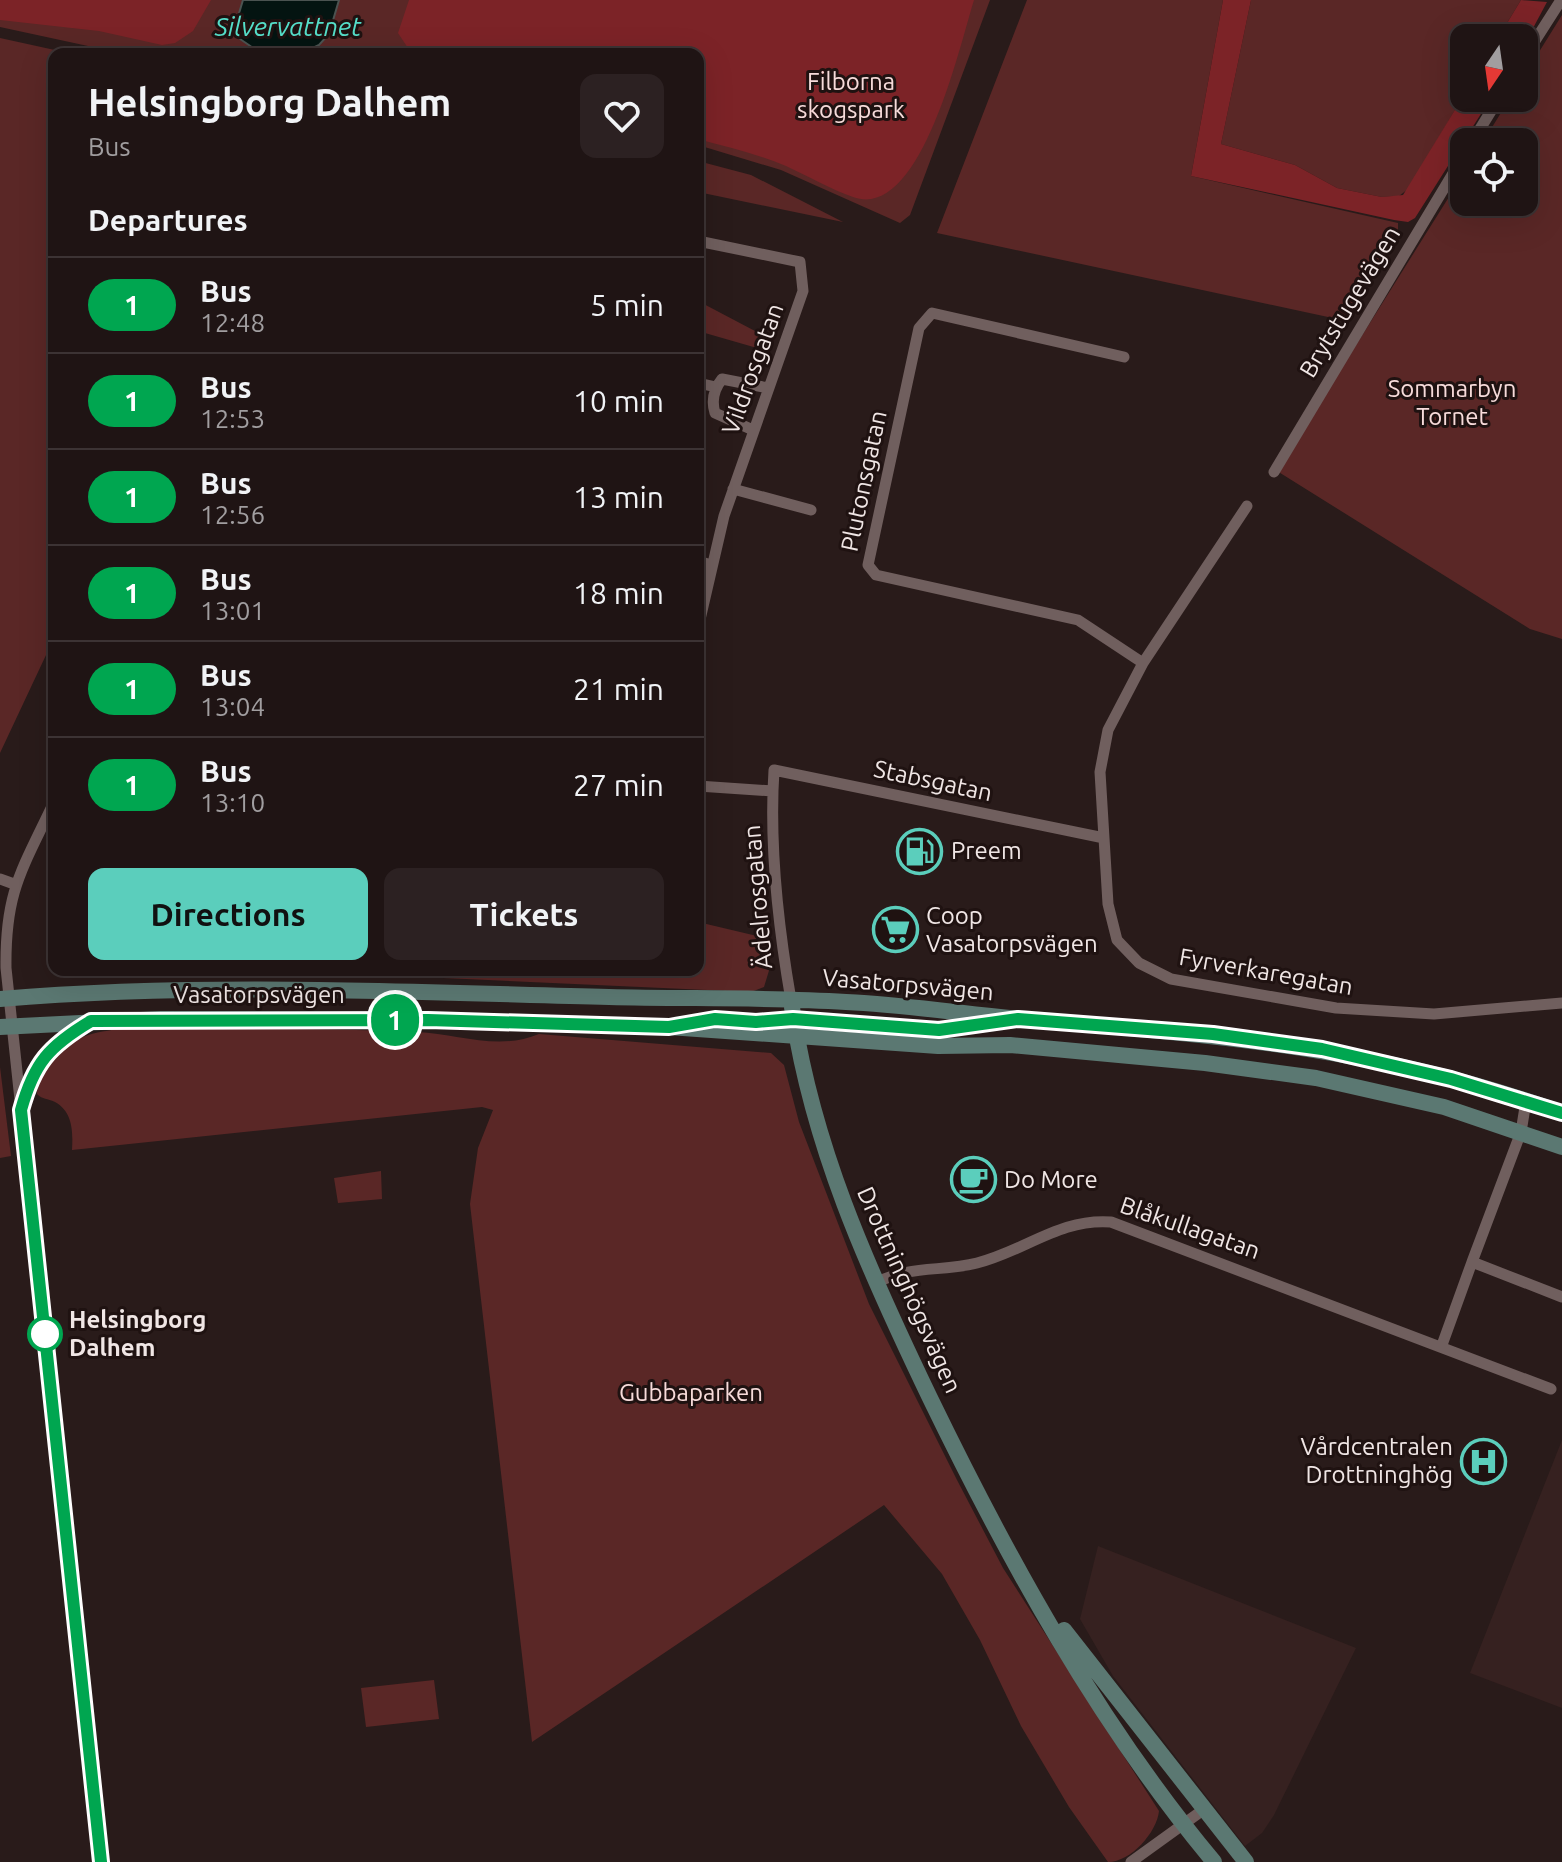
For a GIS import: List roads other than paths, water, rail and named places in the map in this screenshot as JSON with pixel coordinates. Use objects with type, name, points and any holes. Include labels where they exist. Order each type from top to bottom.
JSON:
[{"type":"main road","name":"Vasatorpsvägen","points":[[4,998],[129,992],[296,991],[791,1000],[892,1005],[1266,1040],[1367,1058],[1562,1113]]},
{"type":"main road","name":"Drottninghögsvägen","points":[[791,1000],[796,1036],[828,1164],[876,1283],[968,1475],[1124,1745],[1214,1862]]},
{"type":"main road","name":"Vasatorpsvägen","points":[[6,1026],[161,1019],[597,1023],[938,1046],[1010,1045],[1257,1069],[1419,1100],[1562,1147]]},
{"type":"main road","name":"Drottninghögsvägen","points":[[1028,1583],[1246,1862]]},
{"type":"street","points":[[1538,36],[1561,0]]},
{"type":"street","name":"Brytstugevägen","points":[[1274,472],[1450,178]]},
{"type":"street","name":"Vildrosgatan","points":[[704,242],[800,262],[801,301],[733,489],[704,599]]},
{"type":"street","name":"Plutonsgatan","points":[[1124,357],[932,313],[927,315],[919,328],[868,565],[876,575],[1078,620],[1143,663]]},
{"type":"street","points":[[753,430],[715,413],[712,404],[716,387],[722,379],[768,388]]},
{"type":"street","points":[[704,384],[716,387]]},
{"type":"street","points":[[733,489],[811,510]]},
{"type":"street","name":"Fyrverkaregatan","points":[[1247,506],[1143,663],[1113,718],[1103,748],[1100,772],[1114,934],[1139,963],[1166,977],[1273,999],[1406,1014],[1562,1003]]},
{"type":"street","points":[[704,563],[711,565]]},
{"type":"street","name":"Stabsgatan","points":[[773,791],[774,770],[1104,838]]},
{"type":"street","points":[[704,786],[773,791]]},
{"type":"street","name":"Ädelrosgatan","points":[[773,791],[781,943],[791,1000]]},
{"type":"street","points":[[48,814],[14,884],[6,926],[4,998],[101,1862]]},
{"type":"street","points":[[0,879],[14,884]]},
{"type":"street","points":[[1442,1345],[1521,1132],[1526,1101]]},
{"type":"street","name":"Blåkullagatan","points":[[876,1283],[908,1269],[978,1263],[1066,1225],[1085,1221],[1111,1222],[1442,1345],[1551,1389]]},
{"type":"street","points":[[1472,1262],[1562,1297]]},
{"type":"street","points":[[1131,1862],[1203,1810]]},
{"type":"water","name":"Silvervattnet","points":[[243,0],[339,0],[329,34],[313,48],[253,48],[240,39],[237,20]]},
{"type":"place","name":"Preem","points":[[920,851]]},
{"type":"place","name":"Coop Vasatorpsvägen","points":[[895,930]]},
{"type":"place","name":"Do More","points":[[973,1180]]},
{"type":"place","name":"Helsingborg Dalhem","points":[[45,1334]]},
{"type":"place","name":"Vårdcentralen Drottninghög","points":[[1484,1461]]},
{"type":"park label","name":"Filborna skogspark","points":[[851,96]]},
{"type":"park label","name":"Sommarbyn Tornet","points":[[1452,403]]},
{"type":"park label","name":"Gubbaparken","points":[[691,1393]]}]
